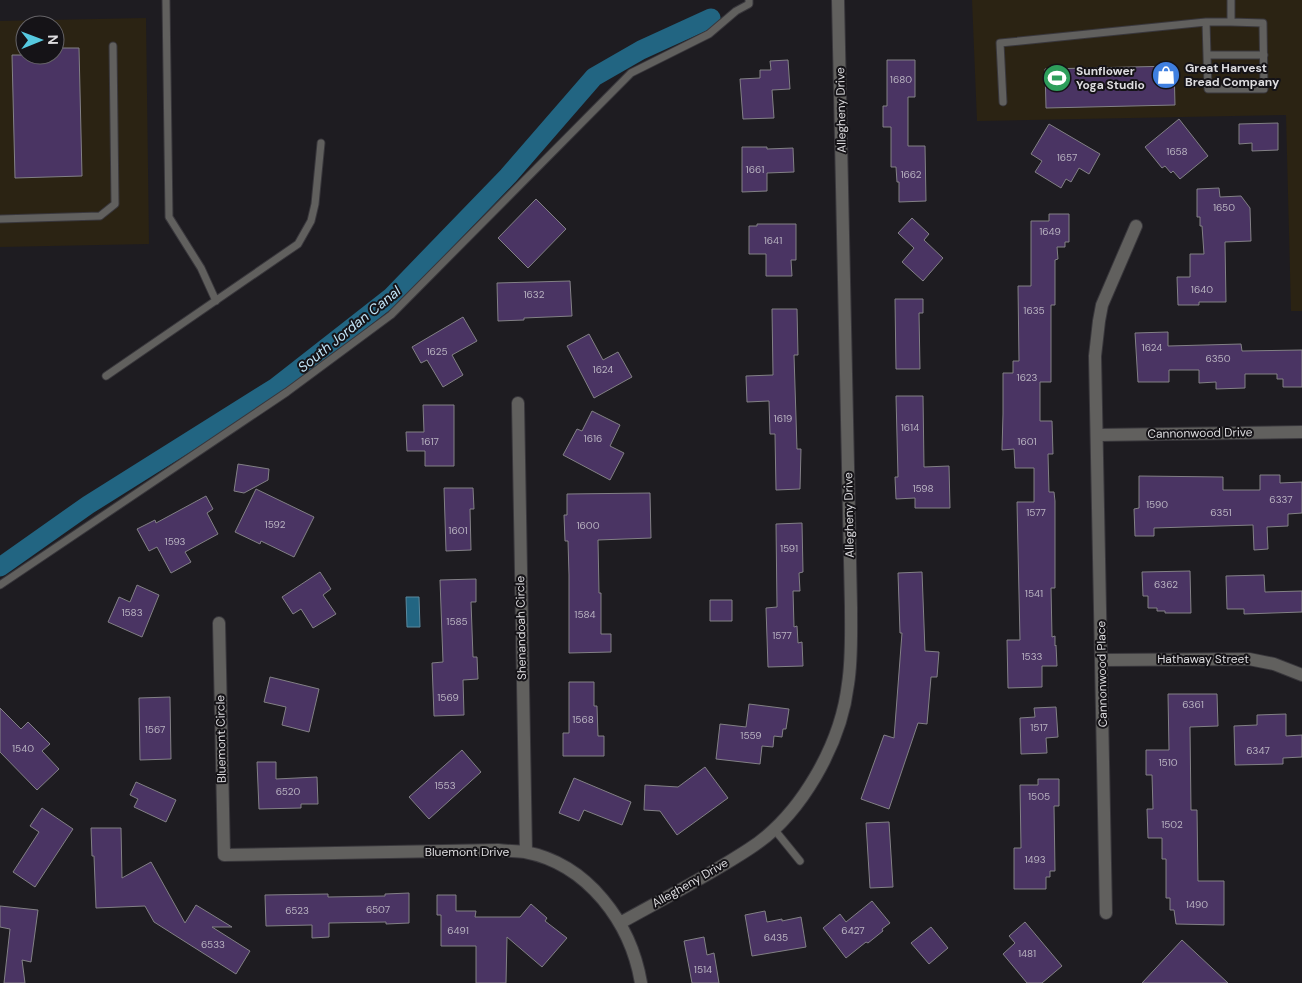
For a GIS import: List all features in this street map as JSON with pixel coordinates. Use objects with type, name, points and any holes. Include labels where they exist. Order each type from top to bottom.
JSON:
[{"type":"street","name":"Allegheny Drive","points":[[620,923],[750,849],[774,829],[803,797],[829,749],[842,717],[848,684],[851,646],[851,598],[838,0]]},
{"type":"street","name":"Cannonwood Place","points":[[1106,913],[1095,356],[1099,321],[1108,289],[1136,226]]},
{"type":"street","name":"Shenandoah Circle","points":[[518,403],[526,852]]},
{"type":"street","name":"Cannonwood Drive","points":[[1097,435],[1302,432]]},
{"type":"street","name":"Bluemont Circle","points":[[219,623],[224,855]]},
{"type":"street","name":"Hathaway Street","points":[[1102,660],[1249,659],[1262,660],[1302,674]]},
{"type":"street","name":"Bluemont Drive","points":[[224,855],[498,850],[526,852],[569,870],[587,883],[604,900],[620,923],[632,949],[641,983]]},
{"type":"lane","points":[[166,0],[169,217],[201,268],[216,302]]},
{"type":"lane","points":[[0,585],[287,392],[391,315],[631,74],[709,34],[736,11],[749,4],[749,0]]},
{"type":"lane","points":[[1231,0],[1231,22]]},
{"type":"lane","points":[[1003,102],[1000,43],[1206,22],[1263,23],[1264,89],[1208,89],[1206,22]]},
{"type":"lane","points":[[0,219],[100,216],[115,204],[113,46]]},
{"type":"lane","points":[[1207,56],[1264,55]]},
{"type":"lane","points":[[106,376],[298,244],[311,220],[315,204],[321,143]]},
{"type":"lane","points":[[774,829],[800,861]]},
{"type":"shaded area","points":[[972,0],[1302,0],[1302,311],[1291,311],[1286,115],[977,121]]},
{"type":"shaded area","points":[[146,18],[149,244],[0,247],[0,21],[15,21],[15,65],[65,65],[65,20]]},
{"type":"water","points":[[406,597],[419,597],[420,627],[407,627]]},
{"type":"building","points":[[65,48],[79,48],[82,176],[15,178],[12,55],[15,55],[15,65],[65,65]]},
{"type":"building","points":[[788,60],[790,89],[772,90],[774,118],[743,119],[740,79],[760,78],[760,70],[771,70],[770,61]]},
{"type":"building","points":[[887,60],[915,60],[915,97],[908,97],[908,146],[925,146],[926,201],[899,202],[899,182],[897,182],[896,167],[891,167],[891,127],[883,127],[883,106],[887,106]]},
{"type":"building","points":[[1174,66],[1175,105],[1046,108],[1045,69]]},
{"type":"building","points":[[1179,119],[1208,156],[1180,179],[1165,166],[1162,168],[1145,147]]},
{"type":"building","points":[[1278,123],[1278,150],[1252,151],[1252,143],[1239,144],[1239,124]]},
{"type":"building","points":[[1049,124],[1100,154],[1089,174],[1079,168],[1071,182],[1066,179],[1061,188],[1035,172],[1042,161],[1031,154]]},
{"type":"building","points":[[742,147],[767,147],[767,149],[793,148],[794,172],[767,173],[767,191],[742,192]]},
{"type":"building","points":[[1219,188],[1220,197],[1241,196],[1250,208],[1251,241],[1225,242],[1226,302],[1199,302],[1199,305],[1178,305],[1177,277],[1190,277],[1190,254],[1204,254],[1202,226],[1200,226],[1200,217],[1197,217],[1197,189]]},
{"type":"building","points":[[536,199],[566,229],[528,268],[498,238]]},
{"type":"building","points":[[1049,214],[1069,214],[1069,242],[1065,242],[1065,247],[1057,247],[1058,259],[1055,260],[1055,305],[1051,305],[1051,382],[1040,382],[1040,421],[1052,421],[1053,454],[1048,454],[1049,492],[1054,492],[1055,501],[1055,588],[1051,588],[1052,637],[1055,636],[1057,666],[1042,666],[1042,687],[1008,688],[1007,640],[1020,640],[1017,502],[1034,502],[1034,468],[1015,468],[1014,449],[1002,450],[1003,373],[1013,373],[1013,361],[1019,361],[1018,286],[1031,286],[1031,221],[1049,221]]},
{"type":"building","points":[[912,218],[929,234],[924,240],[943,258],[923,281],[902,262],[914,248],[898,233]]},
{"type":"building","points":[[757,224],[796,224],[796,260],[791,260],[792,276],[766,276],[766,254],[749,254],[749,226],[757,226]]},
{"type":"building","points":[[570,281],[572,316],[498,321],[497,283]]},
{"type":"building","points":[[895,299],[923,299],[923,313],[919,313],[920,369],[896,369]]},
{"type":"building","points":[[772,309],[797,309],[798,355],[794,355],[797,449],[801,449],[800,489],[776,490],[775,434],[770,434],[769,401],[747,402],[746,376],[773,375]]},
{"type":"building","points":[[463,317],[477,341],[452,355],[463,375],[443,387],[427,360],[421,363],[412,347]]},
{"type":"building","points":[[1168,332],[1168,346],[1241,344],[1242,351],[1302,350],[1302,387],[1283,387],[1283,379],[1277,379],[1277,374],[1245,374],[1245,388],[1216,389],[1216,382],[1199,383],[1199,370],[1169,370],[1169,382],[1138,382],[1135,333]]},
{"type":"building","points":[[589,334],[603,360],[618,352],[632,377],[594,398],[567,346]]},
{"type":"building","points":[[896,396],[923,396],[924,467],[949,466],[950,508],[915,508],[915,498],[896,499],[895,477],[898,477]]},
{"type":"building","points":[[423,405],[454,405],[454,466],[425,466],[425,451],[407,451],[406,432],[424,432]]},
{"type":"building","points":[[592,411],[620,425],[610,446],[624,453],[610,480],[563,455],[577,429],[582,431]]},
{"type":"building","points":[[238,464],[269,469],[268,480],[244,493],[234,491]]},
{"type":"building","points":[[1260,475],[1280,475],[1280,483],[1302,482],[1302,513],[1288,514],[1288,526],[1267,527],[1268,549],[1254,550],[1253,525],[1154,528],[1154,536],[1135,536],[1134,509],[1139,508],[1139,476],[1223,477],[1223,490],[1260,490]]},
{"type":"building","points":[[444,488],[473,488],[474,509],[470,509],[471,550],[446,551]]},
{"type":"building","points":[[256,489],[314,517],[294,557],[261,541],[260,544],[235,532]]},
{"type":"building","points":[[650,493],[651,538],[598,540],[601,634],[611,634],[611,652],[569,653],[568,541],[565,541],[564,515],[567,515],[567,494]]},
{"type":"building","points":[[206,496],[213,509],[207,513],[218,534],[185,552],[191,562],[171,573],[157,547],[149,551],[137,529],[155,520],[156,523]]},
{"type":"building","points":[[802,523],[803,572],[799,573],[800,591],[793,591],[794,627],[797,626],[798,643],[802,642],[803,666],[768,667],[766,608],[777,607],[776,524]]},
{"type":"building","points":[[1190,571],[1191,613],[1165,613],[1165,611],[1157,611],[1157,608],[1148,608],[1148,596],[1143,596],[1142,572]]},
{"type":"building","points":[[320,572],[331,589],[323,595],[336,614],[313,628],[301,609],[293,614],[282,597]]},
{"type":"building","points":[[922,572],[925,651],[939,652],[937,677],[931,677],[927,724],[918,723],[889,809],[861,799],[884,735],[894,738],[902,633],[900,633],[898,573]]},
{"type":"building","points":[[1264,575],[1265,592],[1302,591],[1302,612],[1244,614],[1244,609],[1227,609],[1226,576]]},
{"type":"building","points":[[476,579],[476,602],[471,602],[473,657],[477,657],[478,679],[463,680],[464,715],[434,716],[432,663],[443,662],[440,580]]},
{"type":"building","points":[[137,585],[159,595],[142,637],[108,622],[119,597],[130,602]]},
{"type":"building","points":[[710,600],[732,600],[732,621],[710,621]]},
{"type":"building","points":[[270,677],[319,689],[309,732],[282,725],[286,707],[264,702]]},
{"type":"building","points":[[569,682],[594,682],[594,706],[597,706],[598,736],[604,736],[604,756],[563,756],[563,733],[569,733]]},
{"type":"building","points":[[1168,694],[1217,694],[1218,726],[1190,727],[1191,810],[1197,810],[1198,881],[1224,881],[1224,925],[1176,924],[1174,910],[1170,910],[1170,898],[1166,898],[1166,859],[1162,859],[1162,838],[1148,838],[1147,809],[1153,809],[1152,775],[1146,775],[1146,750],[1169,750]]},
{"type":"building","points":[[170,697],[171,759],[140,760],[139,698]]},
{"type":"building","points":[[749,704],[789,709],[786,729],[783,729],[782,737],[774,736],[773,747],[762,746],[760,764],[716,759],[720,724],[746,727]]},
{"type":"building","points":[[1056,707],[1058,737],[1046,738],[1047,753],[1021,754],[1020,718],[1035,717],[1034,708]]},
{"type":"building","points":[[0,708],[21,729],[28,722],[50,744],[42,751],[59,769],[37,790],[0,752]]},
{"type":"building","points":[[1286,714],[1286,736],[1302,735],[1302,757],[1283,758],[1283,764],[1235,765],[1234,726],[1257,725],[1257,715]]},
{"type":"building","points":[[462,750],[481,772],[429,819],[409,797]]},
{"type":"building","points":[[257,762],[276,762],[276,779],[317,777],[318,804],[301,804],[301,808],[259,809]]},
{"type":"building","points":[[705,767],[728,798],[677,835],[660,811],[644,810],[645,785],[678,787]]},
{"type":"building","points":[[574,778],[631,802],[622,825],[584,810],[579,821],[559,813]]},
{"type":"building","points":[[1038,779],[1059,779],[1059,806],[1054,806],[1055,871],[1050,871],[1050,877],[1046,877],[1046,889],[1014,889],[1014,848],[1021,848],[1020,785],[1038,785]]},
{"type":"building","points":[[136,782],[176,800],[166,822],[134,807],[138,799],[130,795]]},
{"type":"building","points":[[42,808],[73,829],[35,887],[13,872],[39,832],[30,826]]},
{"type":"building","points":[[889,822],[893,887],[870,888],[866,823]]},
{"type":"building","points":[[91,828],[121,828],[122,878],[151,862],[185,923],[196,905],[232,927],[212,927],[250,951],[236,974],[154,922],[145,906],[96,908]]},
{"type":"building","points":[[409,893],[409,923],[329,923],[329,937],[312,938],[312,925],[266,926],[265,895],[328,894],[328,897],[385,896],[385,894]]},
{"type":"building","points":[[437,895],[456,895],[456,911],[476,911],[475,917],[520,917],[531,904],[547,918],[545,921],[567,938],[542,967],[507,937],[506,983],[476,983],[476,946],[441,946],[441,915],[437,915]]},
{"type":"building","points":[[872,901],[890,923],[868,943],[866,942],[846,958],[823,928],[840,914],[846,922]]},
{"type":"building","points":[[0,906],[38,910],[31,962],[22,960],[25,983],[4,983],[10,929],[0,927]]},
{"type":"building","points":[[765,911],[767,922],[801,917],[806,947],[752,956],[745,915]]},
{"type":"building","points":[[1025,922],[1062,966],[1042,983],[1027,983],[1003,954],[1015,943],[1009,936]]},
{"type":"building","points":[[931,927],[948,948],[929,964],[911,943]]},
{"type":"building","points":[[704,937],[707,955],[714,953],[719,983],[692,983],[684,941]]},
{"type":"building","points":[[1182,940],[1228,983],[1142,983]]},
{"type":"waterway","name":"South Jordan Canal","points":[[0,567],[88,505],[276,387],[391,297],[508,176],[594,77],[641,50],[711,18]]},
{"type":"place","name":"Great Harvest Bread Company","points":[[1166,75]]},
{"type":"place","name":"Sunflower Yoga Studio","points":[[1057,78]]}]
